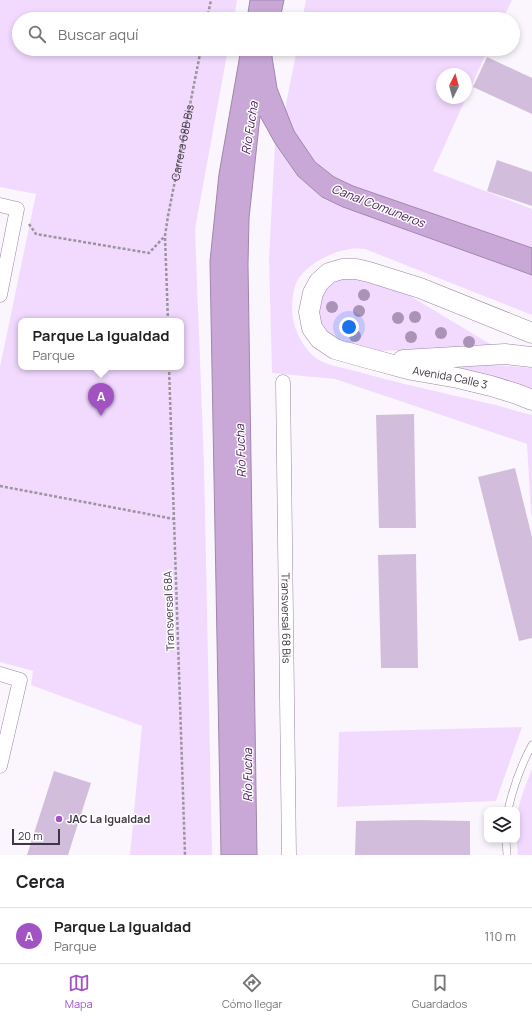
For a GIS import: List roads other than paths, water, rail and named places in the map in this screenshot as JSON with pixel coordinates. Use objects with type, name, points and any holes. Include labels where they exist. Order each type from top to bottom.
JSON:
[{"type":"main road","name":"Avenida Calle 3","points":[[532,333],[446,298],[394,279],[356,269],[342,269],[329,273],[319,282],[313,293],[309,312],[312,328],[320,339],[335,349],[412,370],[458,378],[491,386],[532,400]]},
{"type":"main road","name":"Avenida Calle 3","points":[[394,279],[498,333],[532,347]]},
{"type":"main road","name":"Avenida Calle 3","points":[[367,358],[395,361],[505,354],[532,357]]},
{"type":"street","points":[[0,205],[17,209],[0,296]]},
{"type":"street","name":"Transversal 68 Bis","points":[[283,382],[289,855]]},
{"type":"street","points":[[0,674],[20,680],[0,766]]},
{"type":"lane","points":[[509,807],[511,795],[532,745]]},
{"type":"lane","points":[[506,843],[508,855]]},
{"type":"water","points":[[250,0],[284,0],[281,12],[248,12]]},
{"type":"water","points":[[240,56],[272,56],[277,88],[294,131],[315,162],[334,177],[353,186],[532,248],[532,275],[343,207],[322,197],[298,176],[275,143],[260,116],[249,218],[248,264],[257,855],[221,855],[210,261],[219,174]]},
{"type":"place","name":"Parque La Igualdad","points":[[101,416]]},
{"type":"place","name":"JAC La Igualdad","points":[[59,819]]},
{"type":"water label","name":"Río Fucha","points":[[250,128]]},
{"type":"water label","name":"Canal Comuneros","points":[[378,206]]},
{"type":"water label","name":"Río Fucha","points":[[241,451]]},
{"type":"water label","name":"Río Fucha","points":[[248,775]]}]
